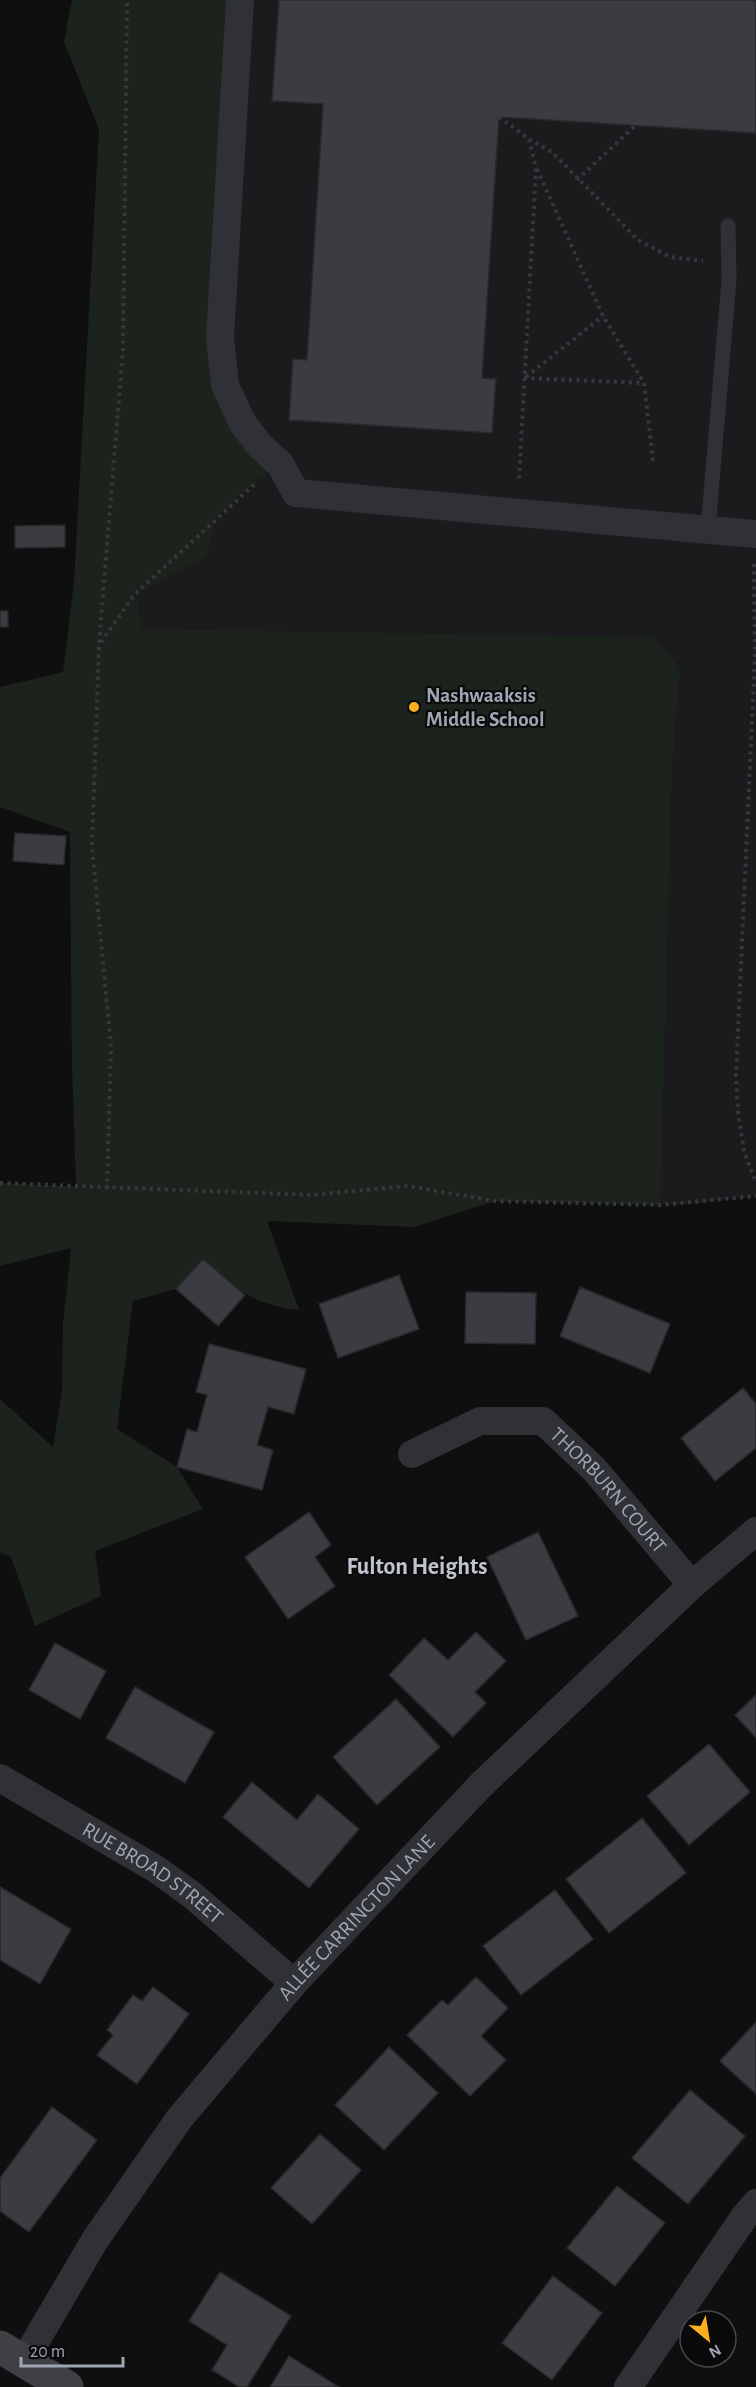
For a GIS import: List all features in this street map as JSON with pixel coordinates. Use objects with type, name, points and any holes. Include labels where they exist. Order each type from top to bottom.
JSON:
[{"type":"street","points":[[240,0],[220,338],[225,385],[242,422],[260,446],[280,464],[296,493],[708,529],[755,546]]},
{"type":"street","name":"THORBURN COURT","points":[[412,1454],[480,1421],[543,1421],[594,1469],[692,1585]]},
{"type":"street","name":"ALLÉE CARRINGTON LANE","points":[[12,2354],[179,2119],[294,1983],[482,1784],[692,1585],[756,1532]]},
{"type":"street","name":"RUE BROAD STREET","points":[[0,1778],[156,1869],[192,1895],[294,1983]]},
{"type":"street","points":[[628,2387],[756,2203]]},
{"type":"street","points":[[12,2354],[67,2387]]},
{"type":"lane","points":[[708,529],[729,280],[728,226]]},
{"type":"path","points":[[107,1189],[111,1046],[92,846],[99,644],[123,349],[128,0]]},
{"type":"path","points":[[499,117],[553,153],[638,240],[670,257],[693,261]]},
{"type":"path","points":[[578,180],[636,125]]},
{"type":"path","points":[[530,139],[536,168],[603,316],[644,383],[653,461]]},
{"type":"path","points":[[519,484],[536,168]]},
{"type":"path","points":[[524,378],[603,316]]},
{"type":"path","points":[[524,378],[644,383]]},
{"type":"path","points":[[99,644],[135,594],[245,491],[280,464]]},
{"type":"path","points":[[755,546],[755,655],[736,1075],[738,1112],[744,1151],[756,1183]]},
{"type":"path","points":[[0,1183],[107,1189],[311,1195],[407,1186],[495,1201],[660,1205],[756,1196]]},
{"type":"shaded area","points":[[72,0],[240,0],[225,385],[280,464],[245,491],[216,519],[207,557],[135,594],[143,629],[640,637],[652,635],[680,668],[672,763],[660,1205],[495,1201],[414,1227],[267,1221],[299,1310],[268,1304],[246,1294],[203,1259],[176,1289],[133,1301],[117,1429],[177,1467],[203,1509],[95,1551],[101,1596],[35,1626],[11,1557],[0,1552],[0,1399],[53,1447],[62,1390],[63,1324],[71,1248],[0,1266],[0,1183],[76,1187],[72,1064],[70,832],[0,807],[0,687],[63,672],[74,583],[99,129],[64,42]]},
{"type":"shaded area","name":"Nashwaaksis Middle School","points":[[108,0],[756,0],[756,1196],[676,1205],[495,1201],[72,1064],[70,831]]},
{"type":"building","points":[[279,0],[756,0],[756,133],[499,117],[482,378],[496,379],[492,433],[289,420],[293,359],[307,360],[323,104],[272,101]]},
{"type":"building","points":[[65,525],[65,547],[15,548],[15,526]]},
{"type":"building","points":[[0,611],[8,611],[8,627],[0,627]]},
{"type":"building","points":[[15,833],[66,836],[64,865],[13,861]]},
{"type":"building","points":[[203,1259],[245,1295],[218,1326],[176,1289]]},
{"type":"building","points":[[399,1275],[419,1329],[338,1358],[319,1304]]},
{"type":"building","points":[[580,1287],[670,1324],[650,1373],[560,1336]]},
{"type":"building","points":[[466,1292],[536,1293],[535,1344],[465,1343]]},
{"type":"building","points":[[209,1344],[306,1369],[294,1414],[268,1407],[257,1445],[273,1450],[262,1490],[177,1467],[187,1429],[197,1432],[207,1395],[196,1392]]},
{"type":"building","points":[[743,1388],[756,1404],[756,1448],[715,1481],[681,1438]]},
{"type":"building","points":[[309,1512],[331,1545],[315,1557],[335,1586],[288,1619],[245,1557]]},
{"type":"building","points":[[538,1532],[578,1616],[526,1640],[487,1557]]},
{"type":"building","points":[[476,1632],[506,1661],[475,1692],[486,1703],[453,1737],[389,1675],[424,1638],[448,1660]]},
{"type":"building","points":[[55,1643],[106,1671],[80,1719],[29,1690]]},
{"type":"building","points":[[135,1687],[214,1732],[185,1783],[106,1738]]},
{"type":"building","points":[[756,1695],[756,1738],[735,1715]]},
{"type":"building","points":[[396,1699],[440,1747],[377,1805],[333,1757]]},
{"type":"building","points":[[709,1744],[750,1792],[689,1845],[647,1796]]},
{"type":"building","points":[[252,1782],[297,1820],[318,1794],[359,1829],[309,1888],[223,1817]]},
{"type":"building","points":[[642,1818],[686,1873],[609,1933],[566,1879]]},
{"type":"building","points":[[0,1887],[71,1929],[40,1984],[0,1960]]},
{"type":"building","points":[[555,1890],[593,1939],[521,1995],[483,1946]]},
{"type":"building","points":[[476,1977],[508,2008],[481,2036],[506,2060],[470,2096],[407,2035],[442,2000],[448,2005]]},
{"type":"building","points":[[153,1987],[189,2014],[137,2084],[97,2055],[113,2035],[107,2030],[133,1995],[142,2001]]},
{"type":"building","points":[[756,2022],[756,2094],[720,2061]]},
{"type":"building","points":[[389,2047],[438,2093],[384,2150],[335,2105]]},
{"type":"building","points":[[690,2090],[745,2136],[688,2204],[632,2158]]},
{"type":"building","points":[[52,2107],[97,2140],[29,2232],[0,2211],[0,2178]]},
{"type":"building","points":[[320,2134],[361,2170],[312,2224],[271,2188]]},
{"type":"building","points":[[617,2186],[665,2223],[615,2286],[567,2248]]},
{"type":"building","points":[[220,2272],[291,2316],[247,2387],[239,2387],[212,2370],[227,2345],[189,2321]]},
{"type":"building","points":[[553,2276],[602,2313],[552,2380],[502,2343]]},
{"type":"building","points":[[289,2356],[339,2387],[270,2387]]},
{"type":"place","name":"Nashwaaksis Middle School","points":[[414,707]]},
{"type":"district","name":"Fulton Heights","points":[[417,1567]]}]
